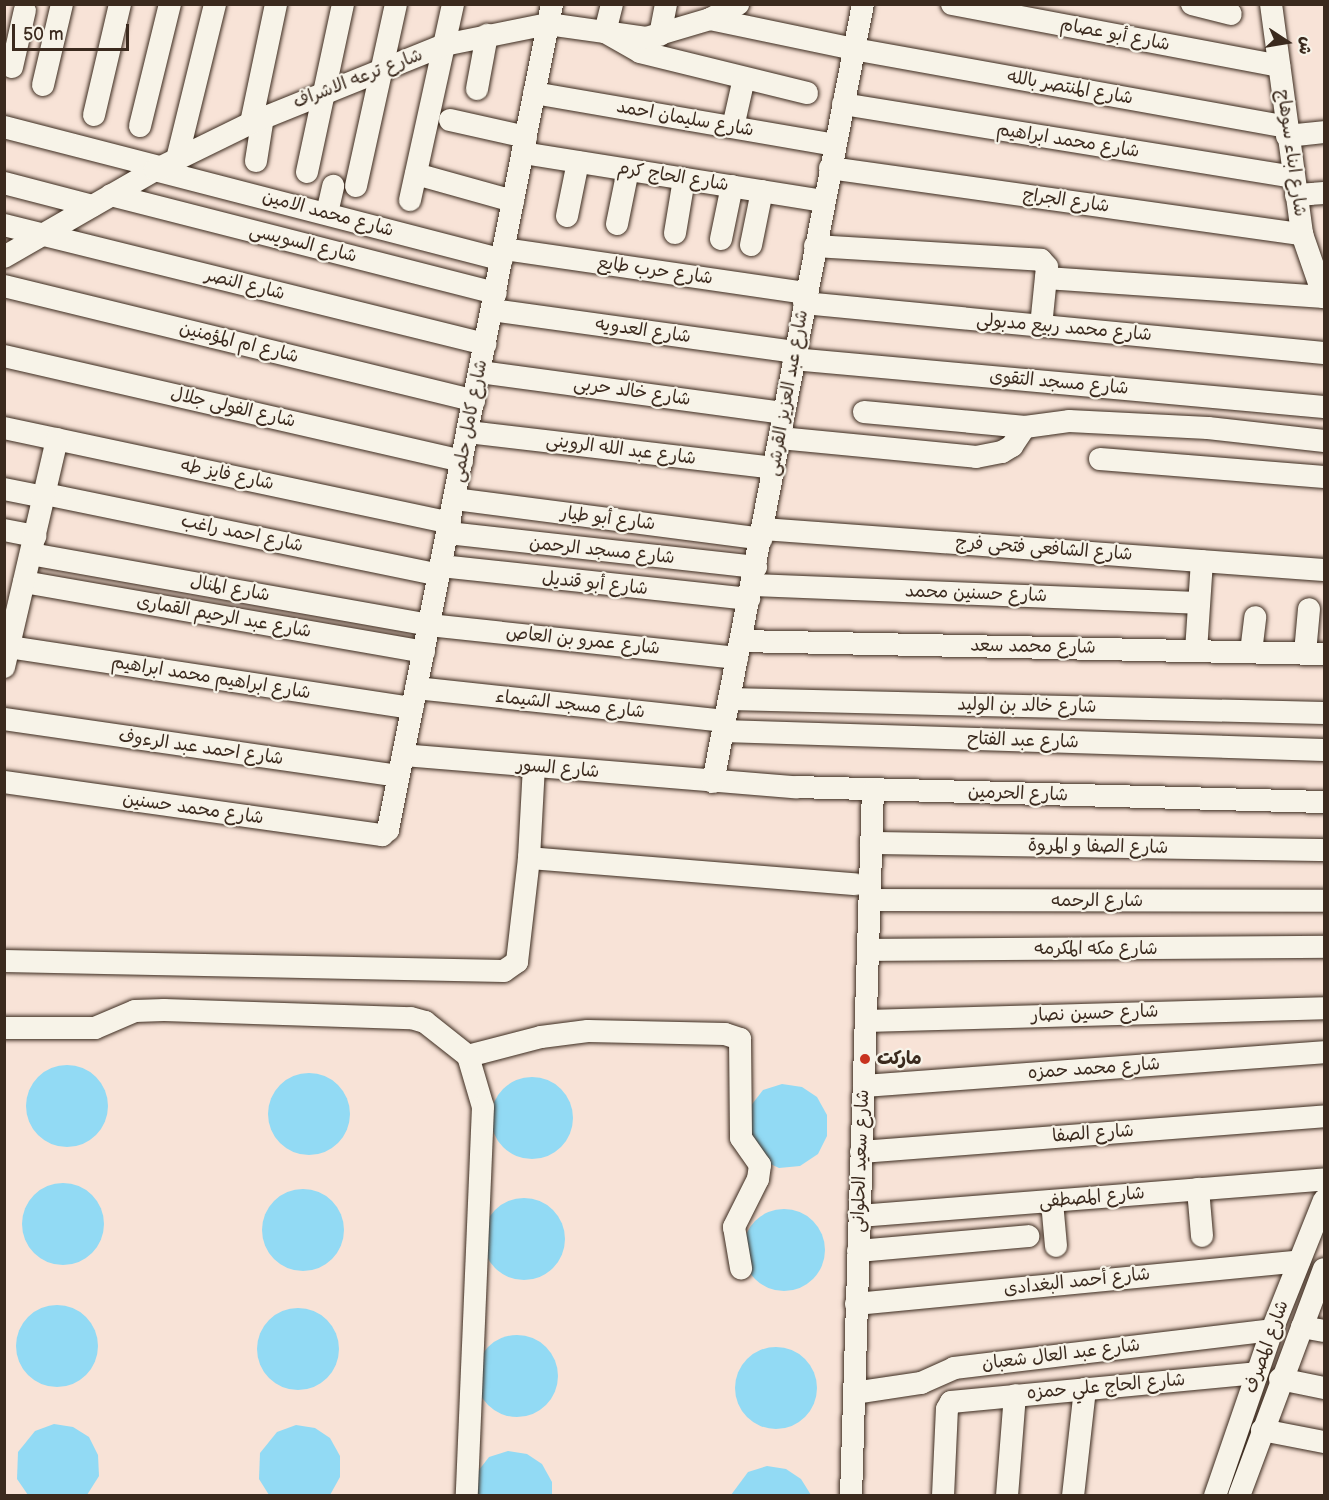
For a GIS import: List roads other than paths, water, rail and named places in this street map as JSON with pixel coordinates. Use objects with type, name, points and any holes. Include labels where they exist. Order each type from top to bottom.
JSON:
[{"type":"street","points":[[43,85],[62,4]]},
{"type":"street","points":[[94,115],[120,4]]},
{"type":"street","points":[[140,126],[170,4]]},
{"type":"street","points":[[164,166],[215,4]]},
{"type":"street","points":[[256,160],[257,120],[276,4]]},
{"type":"street","points":[[307,172],[343,4]]},
{"type":"street","points":[[356,186],[396,4]]},
{"type":"street","points":[[410,200],[453,4]]},
{"type":"street","points":[[612,4],[605,32],[660,59],[807,93]]},
{"type":"street","points":[[660,35],[666,4]]},
{"type":"street","name":"شارع عبد العزيز القرشى","points":[[713,782],[863,4]]},
{"type":"street","name":"شارع أبو عصام","points":[[952,4],[1279,66]]},
{"type":"street","points":[[1192,4],[1231,14]]},
{"type":"street","name":"شارع ابناء سوهاج","points":[[1271,4],[1294,186],[1324,297]]},
{"type":"street","points":[[4,22],[30,7]]},
{"type":"street","points":[[12,67],[30,7]]},
{"type":"street","name":"شارع ترعه الاشراف","points":[[4,256],[164,166],[257,120],[325,90],[444,45],[487,35],[550,14],[605,32],[630,37],[660,35],[726,10]]},
{"type":"street","name":"شارع المنتصر بالله","points":[[726,10],[854,49],[1287,131],[1324,132]]},
{"type":"street","name":"شارع كامل حلمى","points":[[382,835],[390,826],[400,765],[486,344],[550,14]]},
{"type":"street","points":[[477,89],[487,35]]},
{"type":"street","points":[[733,127],[744,78]]},
{"type":"street","name":"شارع سليمان احمد","points":[[534,93],[835,145]]},
{"type":"street","name":"شارع محمد ابراهيم","points":[[843,105],[1324,193]]},
{"type":"street","name":"شارع الحاج كرم","points":[[450,120],[578,162],[824,201]]},
{"type":"street","name":"شارع محمد الامين","points":[[4,127],[164,166],[327,213],[503,255]]},
{"type":"street","points":[[567,216],[578,162]]},
{"type":"street","name":"شارع الجراج","points":[[830,168],[1311,246]]},
{"type":"street","points":[[617,224],[628,170]]},
{"type":"street","points":[[416,174],[513,201]]},
{"type":"street","points":[[675,233],[684,179]]},
{"type":"street","name":"شارع السويسى","points":[[4,183],[101,201],[494,302]]},
{"type":"street","points":[[327,213],[333,186]]},
{"type":"street","points":[[722,239],[732,186]]},
{"type":"street","points":[[751,245],[762,191]]},
{"type":"street","name":"شارع النصر","points":[[4,225],[486,344]]},
{"type":"street","points":[[815,246],[1324,297]]},
{"type":"street","name":"شارع حرب طايع","points":[[503,255],[805,298]]},
{"type":"street","points":[[1041,326],[1045,270]]},
{"type":"street","name":"شارع ام المؤمنين","points":[[4,286],[474,401]]},
{"type":"street","name":"شارع محمد ربيع مدبولى","points":[[805,298],[1041,326],[1324,353]]},
{"type":"street","name":"شارع العدويه","points":[[494,302],[794,355]]},
{"type":"street","name":"شارع مسجد التقوى","points":[[794,355],[1324,407]]},
{"type":"street","name":"شارع الفولى جلال","points":[[4,356],[462,461]]},
{"type":"street","name":"شارع خالد حربى","points":[[480,372],[784,413]]},
{"type":"street","points":[[864,412],[1025,427],[1069,421],[1208,428],[1324,441]]},
{"type":"street","points":[[780,438],[976,457],[1002,452],[1012,446],[1025,427]]},
{"type":"street","name":"شارع فايز طه","points":[[4,428],[449,528]]},
{"type":"street","name":"شارع عبد الله الروينى","points":[[468,432],[774,468]]},
{"type":"street","points":[[6,656],[16,591],[33,545],[57,439]]},
{"type":"street","points":[[1100,459],[1324,477]]},
{"type":"street","name":"شارع احمد راغب","points":[[4,489],[440,571]]},
{"type":"street","name":"شارع أبو طيار","points":[[454,500],[762,534]]},
{"type":"street","name":"شارع مسجد الرحمن","points":[[449,528],[752,584]]},
{"type":"street","name":"شارع المنال","points":[[4,530],[33,545],[429,625]]},
{"type":"street","name":"شارع الشافعى فتحى فرج","points":[[762,534],[1324,570]]},
{"type":"street","points":[[1196,651],[1202,561]]},
{"type":"street","name":"شارع أبو قنديل","points":[[440,571],[752,584]]},
{"type":"street","name":"شارع حسنين محمد","points":[[752,584],[1199,603]]},
{"type":"street","name":"شارع عبد الرحيم القمارى","points":[[16,591],[423,652]]},
{"type":"street","points":[[1309,609],[1315,653]]},
{"type":"street","points":[[1251,652],[1255,617]]},
{"type":"street","name":"شارع عمرو بن العاص","points":[[429,625],[739,650]]},
{"type":"street","name":"شارع محمد سعد","points":[[739,650],[1315,653]]},
{"type":"street","name":"شارع ابراهيم محمد ابراهيم","points":[[6,656],[414,698]]},
{"type":"street","name":"شارع مسجد الشيماء","points":[[414,698],[724,726]]},
{"type":"street","name":"شارع خالد بن الوليد","points":[[729,699],[1324,713]]},
{"type":"street","name":"شارع احمد عبد الرءوف","points":[[4,719],[400,765]]},
{"type":"street","name":"شارع عبد الفتاح","points":[[724,726],[1324,750]]},
{"type":"street","name":"شارع السور","points":[[400,765],[534,767],[713,782]]},
{"type":"street","points":[[4,961],[504,971],[517,962],[529,858],[534,767]]},
{"type":"street","name":"شارع محمد حسنين","points":[[4,782],[382,835]]},
{"type":"street","name":"شارع الحرمين","points":[[713,782],[873,790],[1324,802]]},
{"type":"street","name":"شارع سعيد الحلوانى","points":[[851,1496],[868,950],[862,892],[871,843],[873,790]]},
{"type":"street","name":"شارع الصفا و المروة","points":[[871,843],[1324,850]]},
{"type":"street","name":"شارع الرحمه","points":[[529,858],[862,892],[1324,901]]},
{"type":"street","name":"شارع مكه المكرمه","points":[[868,950],[1324,947]]},
{"type":"street","name":"شارع حسين نصار","points":[[866,1021],[1324,1008]]},
{"type":"street","points":[[4,1028],[95,1028],[135,1011],[164,1010],[411,1018],[425,1022],[468,1056],[483,1107],[467,1496]]},
{"type":"street","points":[[468,1056],[541,1037],[588,1032],[725,1034],[740,1039],[741,1138],[760,1165],[758,1179],[734,1227],[741,1268]]},
{"type":"street","name":"شارع محمد حمزه","points":[[864,1086],[1324,1052]]},
{"type":"street","name":"شارع الصفا","points":[[861,1152],[1324,1116]]},
{"type":"street","name":"شارع المصطفى","points":[[859,1216],[1324,1179]]},
{"type":"street","points":[[1198,1189],[1202,1236]]},
{"type":"street","name":"شارع المصرف","points":[[1215,1496],[1272,1330],[1324,1200]]},
{"type":"street","points":[[1052,1202],[1056,1246]]},
{"type":"street","points":[[858,1251],[1028,1236]]},
{"type":"street","name":"شارع أحمد البغدادى","points":[[856,1304],[1299,1261]]},
{"type":"street","name":"شارع المصرف","points":[[1244,1495],[1262,1430],[1280,1379],[1324,1269]]},
{"type":"street","points":[[1302,1327],[1324,1330]]},
{"type":"street","name":"شارع عبد العال شعبان","points":[[854,1393],[921,1383],[954,1368],[1272,1330]]},
{"type":"street","name":"شارع الحاج علي حمزه","points":[[943,1496],[947,1409],[955,1401],[1257,1373]]},
{"type":"street","points":[[1280,1379],[1324,1388]]},
{"type":"street","points":[[1073,1496],[1085,1389]]},
{"type":"street","points":[[1007,1496],[1015,1395]]},
{"type":"street","points":[[1262,1430],[1324,1442]]},
{"type":"water","points":[[59,1065],[75,1065],[90,1072],[101,1083],[108,1098],[105,1122],[96,1135],[75,1147],[59,1147],[44,1140],[33,1129],[26,1114],[26,1098],[33,1083],[44,1072]]},
{"type":"water","points":[[301,1073],[317,1073],[332,1080],[343,1091],[350,1106],[347,1130],[338,1143],[317,1155],[301,1155],[286,1148],[275,1137],[268,1122],[268,1106],[275,1091],[286,1080]]},
{"type":"water","points":[[532,1077],[548,1080],[561,1089],[570,1102],[573,1118],[570,1134],[561,1147],[548,1156],[532,1159],[516,1156],[503,1147],[494,1134],[491,1118],[494,1102],[503,1089],[516,1080]]},
{"type":"water","points":[[782,1084],[802,1087],[817,1097],[827,1115],[827,1136],[818,1154],[800,1166],[779,1168],[758,1158],[746,1112],[763,1090]]},
{"type":"water","points":[[63,1183],[79,1186],[92,1195],[101,1208],[104,1224],[101,1240],[92,1253],[79,1262],[63,1265],[47,1262],[34,1253],[25,1240],[22,1224],[25,1208],[34,1195],[47,1186]]},
{"type":"water","points":[[295,1189],[311,1189],[326,1196],[337,1207],[344,1222],[341,1246],[332,1259],[311,1271],[295,1271],[280,1264],[269,1253],[262,1238],[262,1222],[269,1207],[280,1196]]},
{"type":"water","points":[[524,1198],[540,1201],[553,1210],[562,1223],[565,1239],[562,1255],[553,1268],[540,1277],[524,1280],[508,1277],[495,1268],[486,1255],[483,1239],[486,1223],[495,1210],[508,1201]]},
{"type":"water","points":[[776,1209],[792,1209],[807,1216],[818,1227],[825,1242],[822,1266],[813,1279],[792,1291],[776,1291],[761,1284],[750,1273],[743,1258],[743,1242],[750,1227],[761,1216]]},
{"type":"water","points":[[49,1305],[65,1305],[80,1312],[91,1323],[98,1338],[95,1362],[86,1375],[65,1387],[49,1387],[34,1380],[23,1369],[16,1354],[16,1338],[23,1323],[34,1312]]},
{"type":"water","points":[[298,1308],[314,1311],[327,1320],[336,1333],[339,1349],[336,1365],[327,1378],[314,1387],[298,1390],[282,1387],[269,1378],[260,1365],[257,1349],[260,1333],[269,1320],[282,1311]]},
{"type":"water","points":[[517,1335],[533,1338],[546,1347],[555,1360],[558,1376],[555,1392],[546,1405],[533,1414],[517,1417],[501,1414],[488,1405],[479,1392],[476,1376],[479,1360],[488,1347],[501,1338]]},
{"type":"water","points":[[768,1347],[784,1347],[799,1354],[810,1365],[817,1380],[814,1404],[805,1417],[784,1429],[768,1429],[753,1422],[742,1411],[735,1396],[735,1380],[742,1365],[753,1354]]},
{"type":"water","points":[[54,1424],[73,1427],[89,1437],[98,1455],[99,1476],[87,1495],[28,1495],[17,1479],[18,1452],[35,1431]]},
{"type":"water","points":[[296,1425],[315,1428],[330,1438],[340,1456],[340,1477],[330,1495],[269,1495],[259,1479],[260,1453],[277,1432]]},
{"type":"water","points":[[508,1451],[527,1454],[542,1464],[552,1482],[552,1495],[471,1496],[472,1479],[489,1457]]},
{"type":"water","points":[[767,1466],[786,1469],[801,1479],[811,1495],[731,1495],[748,1472]]},
{"type":"place","name":"ماركت","points":[[865,1059]]}]
